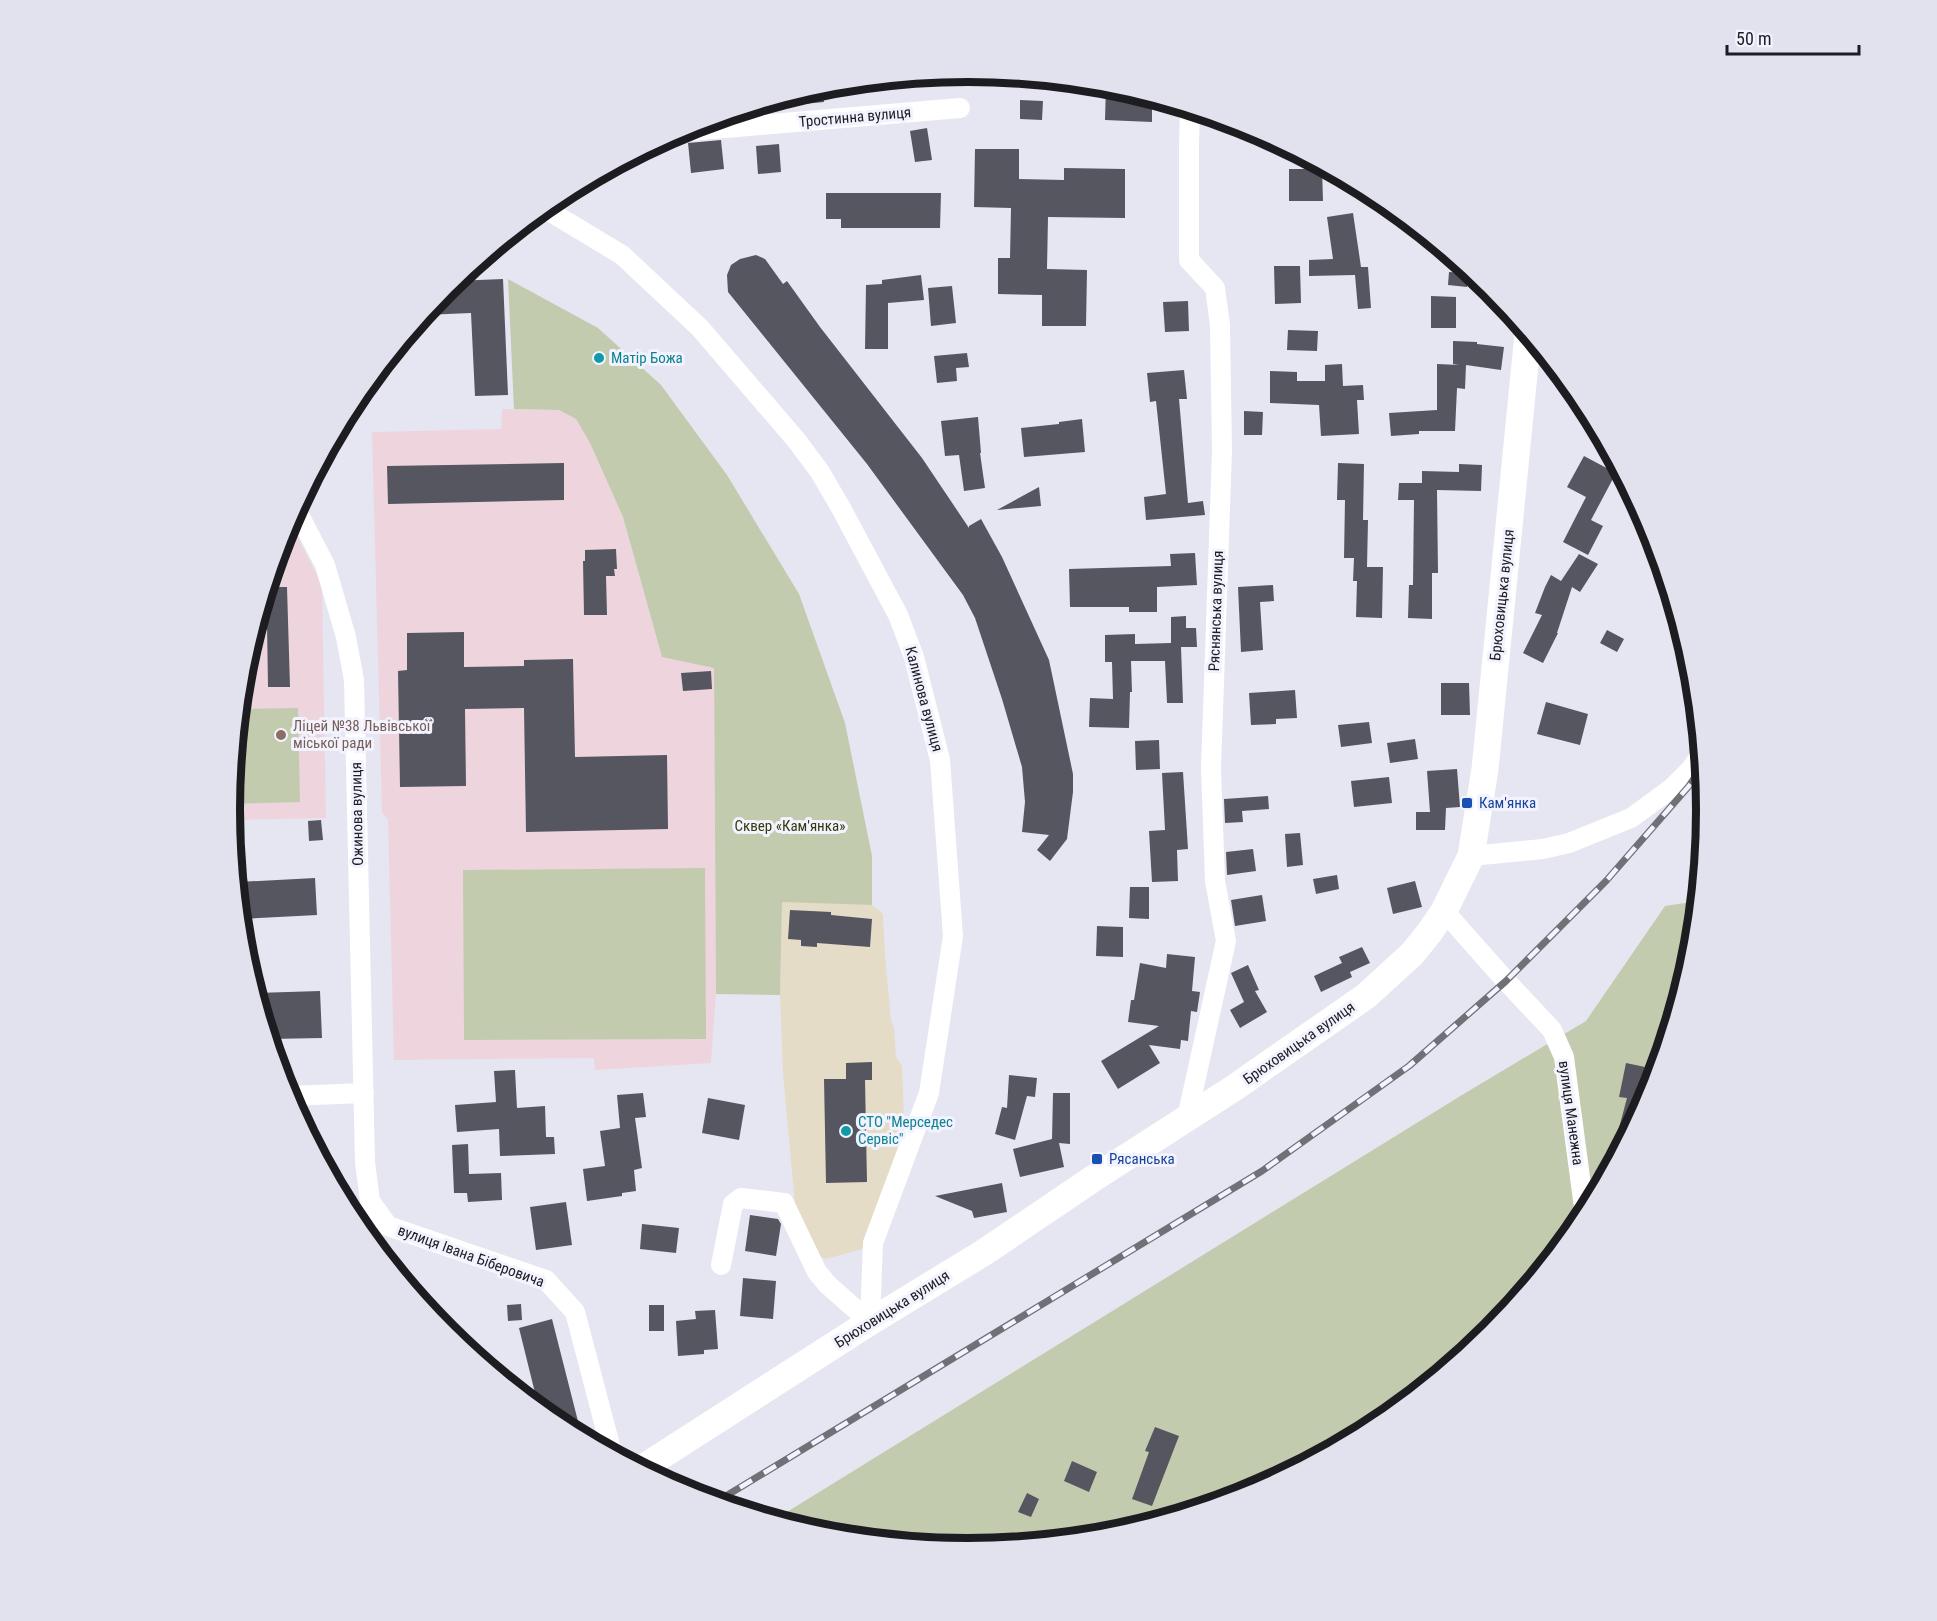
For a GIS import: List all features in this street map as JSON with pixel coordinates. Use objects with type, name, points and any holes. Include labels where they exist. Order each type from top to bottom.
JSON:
[{"type":"main road","name":"Брюховицька вулиця","points":[[649,1464],[870,1322],[983,1253],[1269,1064],[1366,996],[1412,954],[1429,933],[1444,911],[1471,856],[1485,769],[1532,350]]},
{"type":"street","name":"Тростинна вулиця","points":[[713,129],[960,108]]},
{"type":"street","name":"Ряснянська вулиця","points":[[1187,1118],[1226,941],[1215,881],[1211,768],[1222,451],[1220,324],[1215,288],[1189,261],[1190,117]]},
{"type":"street","name":"Калинова вулиця","points":[[553,213],[622,255],[700,328],[797,441],[820,472],[841,508],[898,615],[914,657],[940,760],[953,936],[929,1093],[873,1244],[870,1322]]},
{"type":"street","name":"Ожинова вулиця","points":[[302,520],[325,565],[346,637],[354,680],[363,1093]]},
{"type":"street","points":[[1471,856],[1543,849],[1569,843],[1630,818],[1672,788],[1695,763]]},
{"type":"street","name":"вулиця Манежна","points":[[1444,911],[1552,1030],[1564,1057],[1584,1199]]},
{"type":"street","points":[[299,1096],[363,1093]]},
{"type":"street","name":"вулиця Івана Біберовича","points":[[363,1093],[365,1162],[370,1202],[388,1226],[546,1280],[575,1312],[610,1444]]},
{"type":"street","points":[[721,1265],[733,1204],[737,1200],[741,1198],[784,1203],[817,1272],[828,1285],[870,1322]]},
{"type":"shaded area","points":[[502,409],[559,410],[576,419],[590,443],[623,517],[662,657],[714,667],[716,994],[711,1063],[595,1070],[594,1058],[394,1060],[388,820],[382,812],[372,432],[501,429]]},
{"type":"shaded area","name":"Ліцей №38 Львівської міської ради","points":[[296,533],[322,585],[326,818],[240,820],[242,763],[254,668],[279,576]]},
{"type":"shaded area","points":[[782,901],[872,905],[883,914],[891,1020],[894,1028],[896,1057],[902,1066],[905,1143],[862,1249],[826,1259],[819,1256],[795,1205],[783,1073],[780,995]]},
{"type":"green space","name":"Сквер «Кам'янка»","points":[[508,279],[598,328],[661,385],[727,475],[799,594],[845,723],[872,856],[872,905],[782,902],[780,995],[716,994],[714,668],[662,657],[623,517],[590,443],[576,419],[559,410],[514,409]]},
{"type":"green space","points":[[298,708],[300,802],[240,804],[248,709]]},
{"type":"green space","points":[[705,868],[706,1039],[464,1040],[463,870]]},
{"type":"green space","points":[[1690,902],[1683,953],[1672,999],[1641,1089],[1599,1175],[1574,1215],[1516,1291],[1449,1358],[1373,1416],[1332,1441],[1247,1483],[1203,1500],[1111,1525],[1016,1537],[921,1537],[826,1525],[783,1515],[1462,1095],[1586,1021],[1665,906]]},
{"type":"building","points":[[1106,95],[1152,106],[1152,122],[1105,120]]},
{"type":"building","points":[[823,97],[824,102],[784,106]]},
{"type":"building","points":[[1020,100],[1043,101],[1042,120],[1020,119]]},
{"type":"building","points":[[927,128],[932,160],[915,162],[910,131]]},
{"type":"building","points":[[721,140],[724,169],[691,173],[688,143]]},
{"type":"building","points":[[779,144],[781,172],[758,174],[756,146]]},
{"type":"building","points":[[975,149],[1019,149],[1019,179],[1064,180],[1064,168],[1125,169],[1125,218],[1048,217],[1047,269],[1087,270],[1086,326],[1042,326],[1042,295],[998,294],[998,258],[1010,258],[1011,208],[974,207]]},
{"type":"building","points":[[1289,169],[1311,169],[1322,175],[1323,201],[1289,201]]},
{"type":"building","points":[[826,193],[941,193],[940,228],[841,228],[841,219],[826,219]]},
{"type":"building","points":[[1353,213],[1361,267],[1368,267],[1371,308],[1358,309],[1355,275],[1309,276],[1309,260],[1333,259],[1327,217]]},
{"type":"building","points":[[756,255],[765,259],[783,284],[787,281],[922,458],[969,528],[981,519],[1002,557],[1049,660],[1073,774],[1067,839],[1050,861],[1037,850],[1049,835],[1022,832],[1025,802],[1022,767],[975,618],[963,595],[867,464],[728,292],[727,275],[731,265],[740,259]]},
{"type":"building","points":[[1274,266],[1300,266],[1301,303],[1275,304]]},
{"type":"building","points":[[1449,272],[1459,273],[1467,281],[1467,287],[1448,285]]},
{"type":"building","points":[[921,275],[924,300],[888,303],[888,349],[865,349],[866,285],[882,284],[882,280]]},
{"type":"building","points":[[503,279],[508,395],[475,396],[471,313],[436,314],[470,280]]},
{"type":"building","points":[[952,286],[956,323],[931,326],[928,288]]},
{"type":"building","points":[[1431,296],[1456,297],[1456,328],[1431,328]]},
{"type":"building","points":[[1188,301],[1189,331],[1165,332],[1163,302]]},
{"type":"building","points":[[1288,330],[1318,331],[1317,351],[1287,350]]},
{"type":"building","points":[[1453,341],[1477,342],[1477,344],[1504,347],[1501,370],[1466,365],[1465,389],[1457,388],[1455,431],[1419,431],[1419,434],[1391,436],[1389,413],[1437,410],[1437,364],[1459,365],[1453,364]]},
{"type":"building","points":[[967,353],[969,367],[956,368],[957,381],[937,383],[934,356]]},
{"type":"building","points":[[1342,364],[1343,386],[1363,385],[1364,400],[1357,400],[1359,434],[1321,436],[1319,405],[1270,403],[1270,371],[1297,372],[1297,381],[1325,381],[1325,365]]},
{"type":"building","points":[[1184,370],[1187,399],[1179,399],[1188,503],[1203,501],[1205,515],[1146,520],[1144,497],[1166,494],[1156,401],[1150,402],[1147,373]]},
{"type":"building","points":[[1244,411],[1263,412],[1262,435],[1244,435]]},
{"type":"building","points":[[978,417],[985,488],[964,491],[959,455],[945,456],[941,421]]},
{"type":"building","points":[[1082,419],[1085,452],[1024,457],[1021,428]]},
{"type":"building","points":[[1584,456],[1611,471],[1614,476],[1591,520],[1603,526],[1588,555],[1563,542],[1586,497],[1567,487]]},
{"type":"building","points":[[564,463],[564,500],[388,504],[387,466]]},
{"type":"building","points":[[1338,463],[1364,464],[1363,520],[1368,520],[1367,567],[1383,567],[1382,618],[1356,617],[1357,581],[1353,581],[1354,558],[1344,558],[1345,500],[1337,500]]},
{"type":"building","points":[[1459,464],[1482,465],[1481,491],[1437,490],[1438,573],[1432,573],[1432,619],[1408,618],[1409,585],[1413,585],[1414,500],[1398,500],[1399,483],[1422,483],[1422,471],[1459,472]]},
{"type":"building","points":[[1039,487],[1041,506],[997,510]]},
{"type":"building","points":[[616,549],[615,576],[606,576],[607,615],[584,615],[583,561],[585,561],[585,550]]},
{"type":"building","points":[[1195,553],[1197,585],[1157,587],[1157,612],[1129,612],[1129,607],[1070,607],[1069,569],[1171,566],[1170,554]]},
{"type":"building","points":[[1579,554],[1598,564],[1580,592],[1572,587],[1558,633],[1543,663],[1523,653],[1542,615],[1535,613],[1551,575],[1561,581]]},
{"type":"building","points":[[1273,585],[1274,601],[1260,602],[1263,650],[1241,652],[1238,587]]},
{"type":"building","points":[[276,587],[287,587],[290,687],[268,687],[267,623],[265,623]]},
{"type":"building","points":[[1186,616],[1186,628],[1196,628],[1197,647],[1181,647],[1183,703],[1167,703],[1165,661],[1131,661],[1132,692],[1130,692],[1129,728],[1089,727],[1090,698],[1113,699],[1112,662],[1105,662],[1105,635],[1135,634],[1135,644],[1171,643],[1171,617]]},
{"type":"building","points":[[1607,630],[1624,639],[1617,652],[1600,643]]},
{"type":"building","points":[[464,632],[464,667],[524,666],[524,660],[573,659],[575,757],[667,755],[668,829],[526,832],[524,708],[465,709],[466,786],[400,787],[398,671],[407,670],[407,633]]},
{"type":"building","points":[[711,671],[712,689],[683,691],[681,673]]},
{"type":"building","points":[[1441,683],[1469,683],[1470,715],[1441,715]]},
{"type":"building","points":[[1295,690],[1297,718],[1276,719],[1276,724],[1251,725],[1249,693]]},
{"type":"building","points":[[1546,702],[1588,714],[1580,745],[1537,734]]},
{"type":"building","points":[[1369,722],[1372,743],[1341,747],[1338,725]]},
{"type":"building","points":[[1415,739],[1418,759],[1390,763],[1387,743]]},
{"type":"building","points":[[1159,740],[1160,769],[1136,770],[1135,741]]},
{"type":"building","points":[[1457,769],[1460,807],[1446,808],[1445,830],[1416,830],[1416,812],[1430,812],[1427,771]]},
{"type":"building","points":[[1183,772],[1188,849],[1177,850],[1178,881],[1152,882],[1149,831],[1165,830],[1162,773]]},
{"type":"building","points":[[1389,777],[1392,803],[1354,807],[1351,781]]},
{"type":"building","points":[[1268,796],[1269,809],[1242,811],[1243,822],[1225,823],[1224,799]]},
{"type":"building","points":[[321,820],[323,840],[309,841],[308,821]]},
{"type":"building","points":[[1300,833],[1303,865],[1287,867],[1285,834]]},
{"type":"building","points":[[1253,849],[1256,871],[1227,875],[1226,852]]},
{"type":"building","points":[[1337,875],[1339,889],[1316,894],[1313,879]]},
{"type":"building","points":[[315,878],[317,915],[249,919],[244,882]]},
{"type":"building","points":[[1415,881],[1422,907],[1393,914],[1387,888]]},
{"type":"building","points":[[1130,887],[1149,887],[1149,919],[1129,918]]},
{"type":"building","points":[[1262,895],[1266,921],[1235,926],[1231,900]]},
{"type":"building","points":[[790,910],[831,912],[831,915],[872,919],[870,947],[817,943],[817,947],[801,946],[801,940],[788,939]]},
{"type":"building","points":[[1097,926],[1123,927],[1123,957],[1096,956]]},
{"type":"building","points":[[1362,947],[1370,963],[1350,972],[1352,977],[1321,992],[1314,976],[1342,963],[1339,957]]},
{"type":"building","points":[[1167,954],[1195,957],[1192,991],[1200,992],[1197,1012],[1191,1011],[1188,1041],[1181,1040],[1180,1049],[1149,1045],[1160,1063],[1118,1089],[1101,1061],[1159,1026],[1128,1022],[1140,963],[1166,968]]},
{"type":"building","points":[[1248,965],[1259,990],[1255,991],[1267,1012],[1240,1028],[1230,1010],[1244,1002],[1231,973]]},
{"type":"building","points":[[320,991],[322,1038],[277,1039],[264,993]]},
{"type":"building","name":"СТО \"Мерседес Сервіс\"","points":[[872,1062],[872,1080],[865,1080],[867,1182],[826,1183],[824,1079],[846,1079],[846,1063]]},
{"type":"building","points":[[1626,1063],[1645,1067],[1641,1089],[1614,1145],[1627,1098],[1619,1097]]},
{"type":"building","points":[[515,1070],[517,1108],[545,1106],[546,1137],[554,1137],[555,1154],[500,1156],[499,1129],[457,1132],[455,1105],[496,1102],[494,1071]]},
{"type":"building","points":[[1009,1075],[1037,1078],[1035,1097],[1027,1096],[1015,1140],[995,1134],[1002,1107],[1007,1108]]},
{"type":"building","points":[[643,1093],[646,1117],[635,1118],[642,1168],[634,1170],[636,1191],[622,1193],[622,1196],[587,1201],[583,1169],[605,1166],[600,1131],[620,1128],[617,1095]]},
{"type":"building","points":[[1053,1093],[1070,1093],[1070,1144],[1059,1143],[1064,1167],[1020,1177],[1013,1149],[1052,1139]]},
{"type":"building","points":[[708,1098],[745,1105],[739,1140],[702,1133]]},
{"type":"building","points":[[468,1144],[469,1174],[501,1173],[502,1200],[468,1202],[467,1193],[454,1193],[452,1145]]},
{"type":"building","points":[[1002,1183],[1007,1212],[974,1218],[972,1211],[935,1196]]},
{"type":"building","points":[[566,1202],[572,1245],[536,1250],[530,1207]]},
{"type":"building","points":[[750,1215],[778,1219],[781,1224],[776,1256],[745,1251]]},
{"type":"building","points":[[642,1224],[679,1228],[676,1253],[640,1249]]},
{"type":"building","points":[[743,1278],[776,1281],[773,1319],[740,1316]]},
{"type":"building","points":[[521,1304],[522,1320],[508,1321],[507,1305]]},
{"type":"building","points":[[649,1305],[664,1305],[664,1331],[649,1331]]},
{"type":"building","points":[[715,1310],[718,1349],[704,1350],[704,1354],[678,1356],[676,1321],[696,1319],[695,1311]]},
{"type":"building","points":[[552,1319],[579,1425],[536,1396],[519,1328]]},
{"type":"building","points":[[1155,1427],[1179,1436],[1152,1506],[1132,1499],[1149,1452],[1145,1451]]},
{"type":"building","points":[[1072,1461],[1097,1472],[1089,1492],[1064,1481]]},
{"type":"building","points":[[1027,1493],[1039,1499],[1031,1517],[1018,1512]]},
{"type":"railway","points":[[725,1497],[1262,1171],[1409,1066],[1506,981],[1606,881],[1695,777]]},
{"type":"place","name":"Матір Божа","points":[[599,358]]},
{"type":"place","name":"Ліцей №38 Львівської міської ради","points":[[281,735]]},
{"type":"place","name":"Кам'янка","points":[[1467,803]]},
{"type":"place","name":"СТО \"Мерседес Сервіс\"","points":[[846,1131]]},
{"type":"place","name":"Рясанська","points":[[1097,1159]]}]
